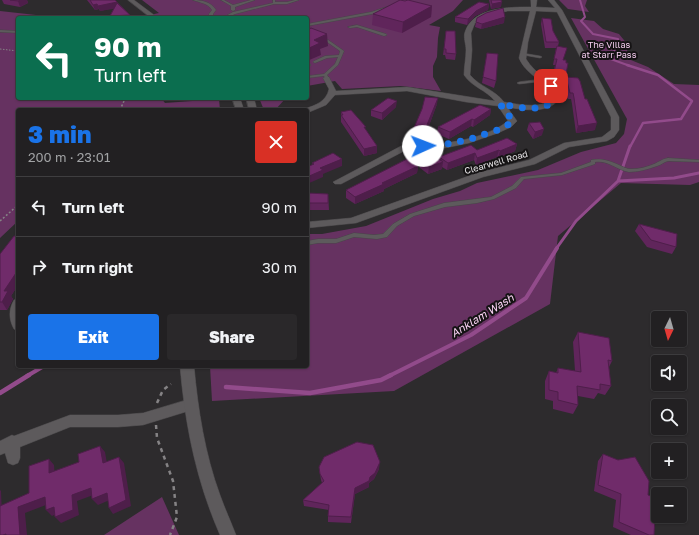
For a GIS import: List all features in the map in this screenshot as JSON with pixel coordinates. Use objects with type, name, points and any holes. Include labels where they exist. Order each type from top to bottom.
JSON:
[{"type":"street","points":[[131,0],[152,16]]},
{"type":"street","points":[[333,93],[407,89],[466,100],[530,108],[552,103],[557,95],[551,86],[524,62],[523,54],[534,8],[534,0]]},
{"type":"street","name":"Clearwell Road","points":[[309,225],[352,221],[480,175],[532,162],[567,145],[604,139],[611,135],[615,130],[615,117],[559,10],[551,0]]},
{"type":"street","points":[[338,182],[394,153],[402,147],[449,145],[466,141],[508,126],[513,121],[494,95],[476,85],[467,74],[469,47],[468,31],[472,23],[486,15],[509,10],[534,8],[559,10]]},
{"type":"street","points":[[309,110],[326,104],[333,93],[333,89],[326,77]]},
{"type":"street","points":[[187,368],[190,405],[202,464],[216,509],[228,535]]},
{"type":"street","points":[[13,458],[6,445],[70,420],[118,421],[143,419],[190,405]]},
{"type":"lane","points":[[194,0],[213,7],[214,10],[211,16]]},
{"type":"lane","points":[[222,0],[233,6],[254,0]]},
{"type":"lane","points":[[228,16],[274,1],[287,3],[298,0]]},
{"type":"lane","points":[[233,6],[234,13]]},
{"type":"lane","points":[[309,25],[393,7]]},
{"type":"lane","points":[[350,27],[357,26],[385,34]]},
{"type":"lane","points":[[0,31],[16,32]]},
{"type":"lane","points":[[309,76],[326,77],[337,64],[342,52],[320,35]]},
{"type":"lane","points":[[523,54],[540,57]]},
{"type":"lane","points":[[315,62],[326,57],[340,56]]},
{"type":"lane","points":[[519,83],[544,80]]},
{"type":"lane","points":[[309,242],[335,241],[349,235],[370,238],[385,236],[395,225],[412,215],[444,204],[478,201],[492,198],[508,191],[523,178],[562,174],[593,164],[593,161],[596,160],[606,160],[613,165],[632,170],[656,165],[663,160],[690,162],[699,161]]},
{"type":"path","points":[[0,48],[16,51]]},
{"type":"path","points":[[0,221],[16,207]]},
{"type":"path","points":[[170,535],[177,517],[175,494],[170,470],[157,438],[155,415],[159,398],[163,390],[171,384]]},
{"type":"green space","points":[[142,0],[463,0],[453,11],[429,25],[440,27],[437,57],[433,66],[433,77],[441,91],[401,86],[342,89],[335,81],[309,86],[309,16],[150,15],[159,13]]},
{"type":"green space","name":"The Villas at Starr Pass","points":[[559,0],[587,0],[585,6],[589,12],[568,9]]},
{"type":"green space","points":[[0,11],[45,16],[16,16],[16,100],[163,100],[165,103],[219,100],[220,108],[16,108],[16,223],[0,238]]},
{"type":"green space","points":[[571,18],[594,21],[603,29],[619,34],[628,45],[626,58],[648,67],[674,84],[699,85],[699,182],[690,185],[621,183],[558,236],[550,304],[394,391],[212,401],[210,368],[309,368],[309,234],[322,234],[366,226],[433,199],[460,191],[477,183],[538,170],[581,152],[616,143],[624,134],[627,119]]},
{"type":"green space","points":[[260,100],[284,100],[277,108],[263,108]]},
{"type":"green space","points":[[162,497],[179,535],[104,535]]},
{"type":"building","points":[[90,0],[115,0],[117,2],[98,6],[97,4],[93,5]]},
{"type":"building","points":[[400,0],[408,0],[432,6],[403,22],[373,14]]},
{"type":"building","points":[[491,0],[501,0],[502,2],[492,4]]},
{"type":"building","points":[[479,2],[489,4],[476,11],[468,19],[455,17]]},
{"type":"building","points":[[117,3],[130,15],[110,16]]},
{"type":"building","points":[[503,8],[505,17],[482,24],[476,22],[477,18],[486,13]]},
{"type":"building","points":[[542,18],[551,19],[553,31],[559,42],[546,42]]},
{"type":"building","points":[[311,28],[327,34],[314,40],[320,43],[309,48],[309,29]]},
{"type":"building","points":[[446,31],[455,31],[456,54],[446,53],[446,49],[444,49]]},
{"type":"building","points":[[557,46],[567,48],[563,60],[566,60],[566,63],[568,63],[566,74],[554,72],[557,59],[554,59]]},
{"type":"building","points":[[487,53],[498,54],[496,81],[483,77]]},
{"type":"building","points":[[566,77],[578,78],[585,99],[587,99],[597,123],[578,126],[573,93],[570,93]]},
{"type":"building","points":[[425,97],[438,98],[424,132],[413,130],[422,109]]},
{"type":"building","points":[[388,98],[397,101],[382,113],[371,110]]},
{"type":"building","points":[[480,105],[491,109],[474,120],[472,119],[450,132],[438,127]]},
{"type":"building","points":[[351,110],[366,127],[364,127],[377,146],[364,149],[341,115],[343,115],[341,112]]},
{"type":"building","points":[[540,122],[544,129],[535,132],[529,123]]},
{"type":"building","points":[[507,138],[517,144],[477,158],[475,153],[448,163],[439,157],[471,145],[477,150]]},
{"type":"building","points":[[333,153],[342,159],[320,168],[323,170],[309,176],[309,166],[314,164],[312,163]]},
{"type":"building","points":[[435,156],[443,162],[429,167],[421,161]]},
{"type":"building","points":[[407,159],[418,166],[355,197],[346,190]]},
{"type":"building","points":[[309,193],[328,194],[328,203],[309,203]]},
{"type":"building","points":[[639,224],[677,234],[676,247],[651,240]]},
{"type":"building","points":[[14,236],[16,236],[16,273],[4,291],[8,291],[2,302],[0,302],[0,254]]},
{"type":"building","points":[[578,332],[609,338],[612,361],[608,360],[611,386],[600,384],[600,390],[577,386],[578,405],[558,400],[558,392],[549,390],[549,371],[558,373],[558,368],[581,372]]},
{"type":"building","points":[[357,442],[373,445],[380,462],[369,481],[355,488],[351,517],[328,516],[329,505],[303,500],[324,481],[320,474],[319,467],[324,457]]},
{"type":"building","points":[[100,446],[103,463],[119,457],[126,500],[109,508],[107,493],[92,499],[91,488],[72,495],[73,510],[55,517],[54,507],[46,510],[45,497],[18,507],[20,535],[0,535],[0,506],[29,493],[29,466],[49,459],[49,473],[79,462],[78,454]]},
{"type":"building","points":[[603,454],[618,460],[635,457],[649,481],[648,495],[651,496],[651,523],[655,523],[654,535],[649,535],[619,522],[621,494],[598,485]]},
{"type":"waterway","points":[[580,0],[585,17],[581,21],[593,34],[618,39],[618,47],[608,58],[629,66]]},
{"type":"waterway","points":[[629,66],[658,75],[692,101],[681,119],[643,123],[630,147]]},
{"type":"waterway","points":[[618,181],[630,146]]},
{"type":"waterway","name":"Anklam Wash","points":[[618,181],[674,178],[699,173]]},
{"type":"waterway","name":"Anklam Wash","points":[[556,249],[576,221],[618,181]]},
{"type":"waterway","name":"Anklam Wash","points":[[226,387],[310,393],[381,380],[471,335],[526,298],[557,248]]},
{"type":"waterway","name":"Anklam Wash","points":[[27,376],[41,368]]},
{"type":"waterway","name":"Anklam Wash","points":[[0,393],[29,375]]},
{"type":"route","points":[[423,146],[449,145],[504,128],[513,121],[500,104],[530,108],[548,105],[555,100],[557,95],[551,86]]}]
